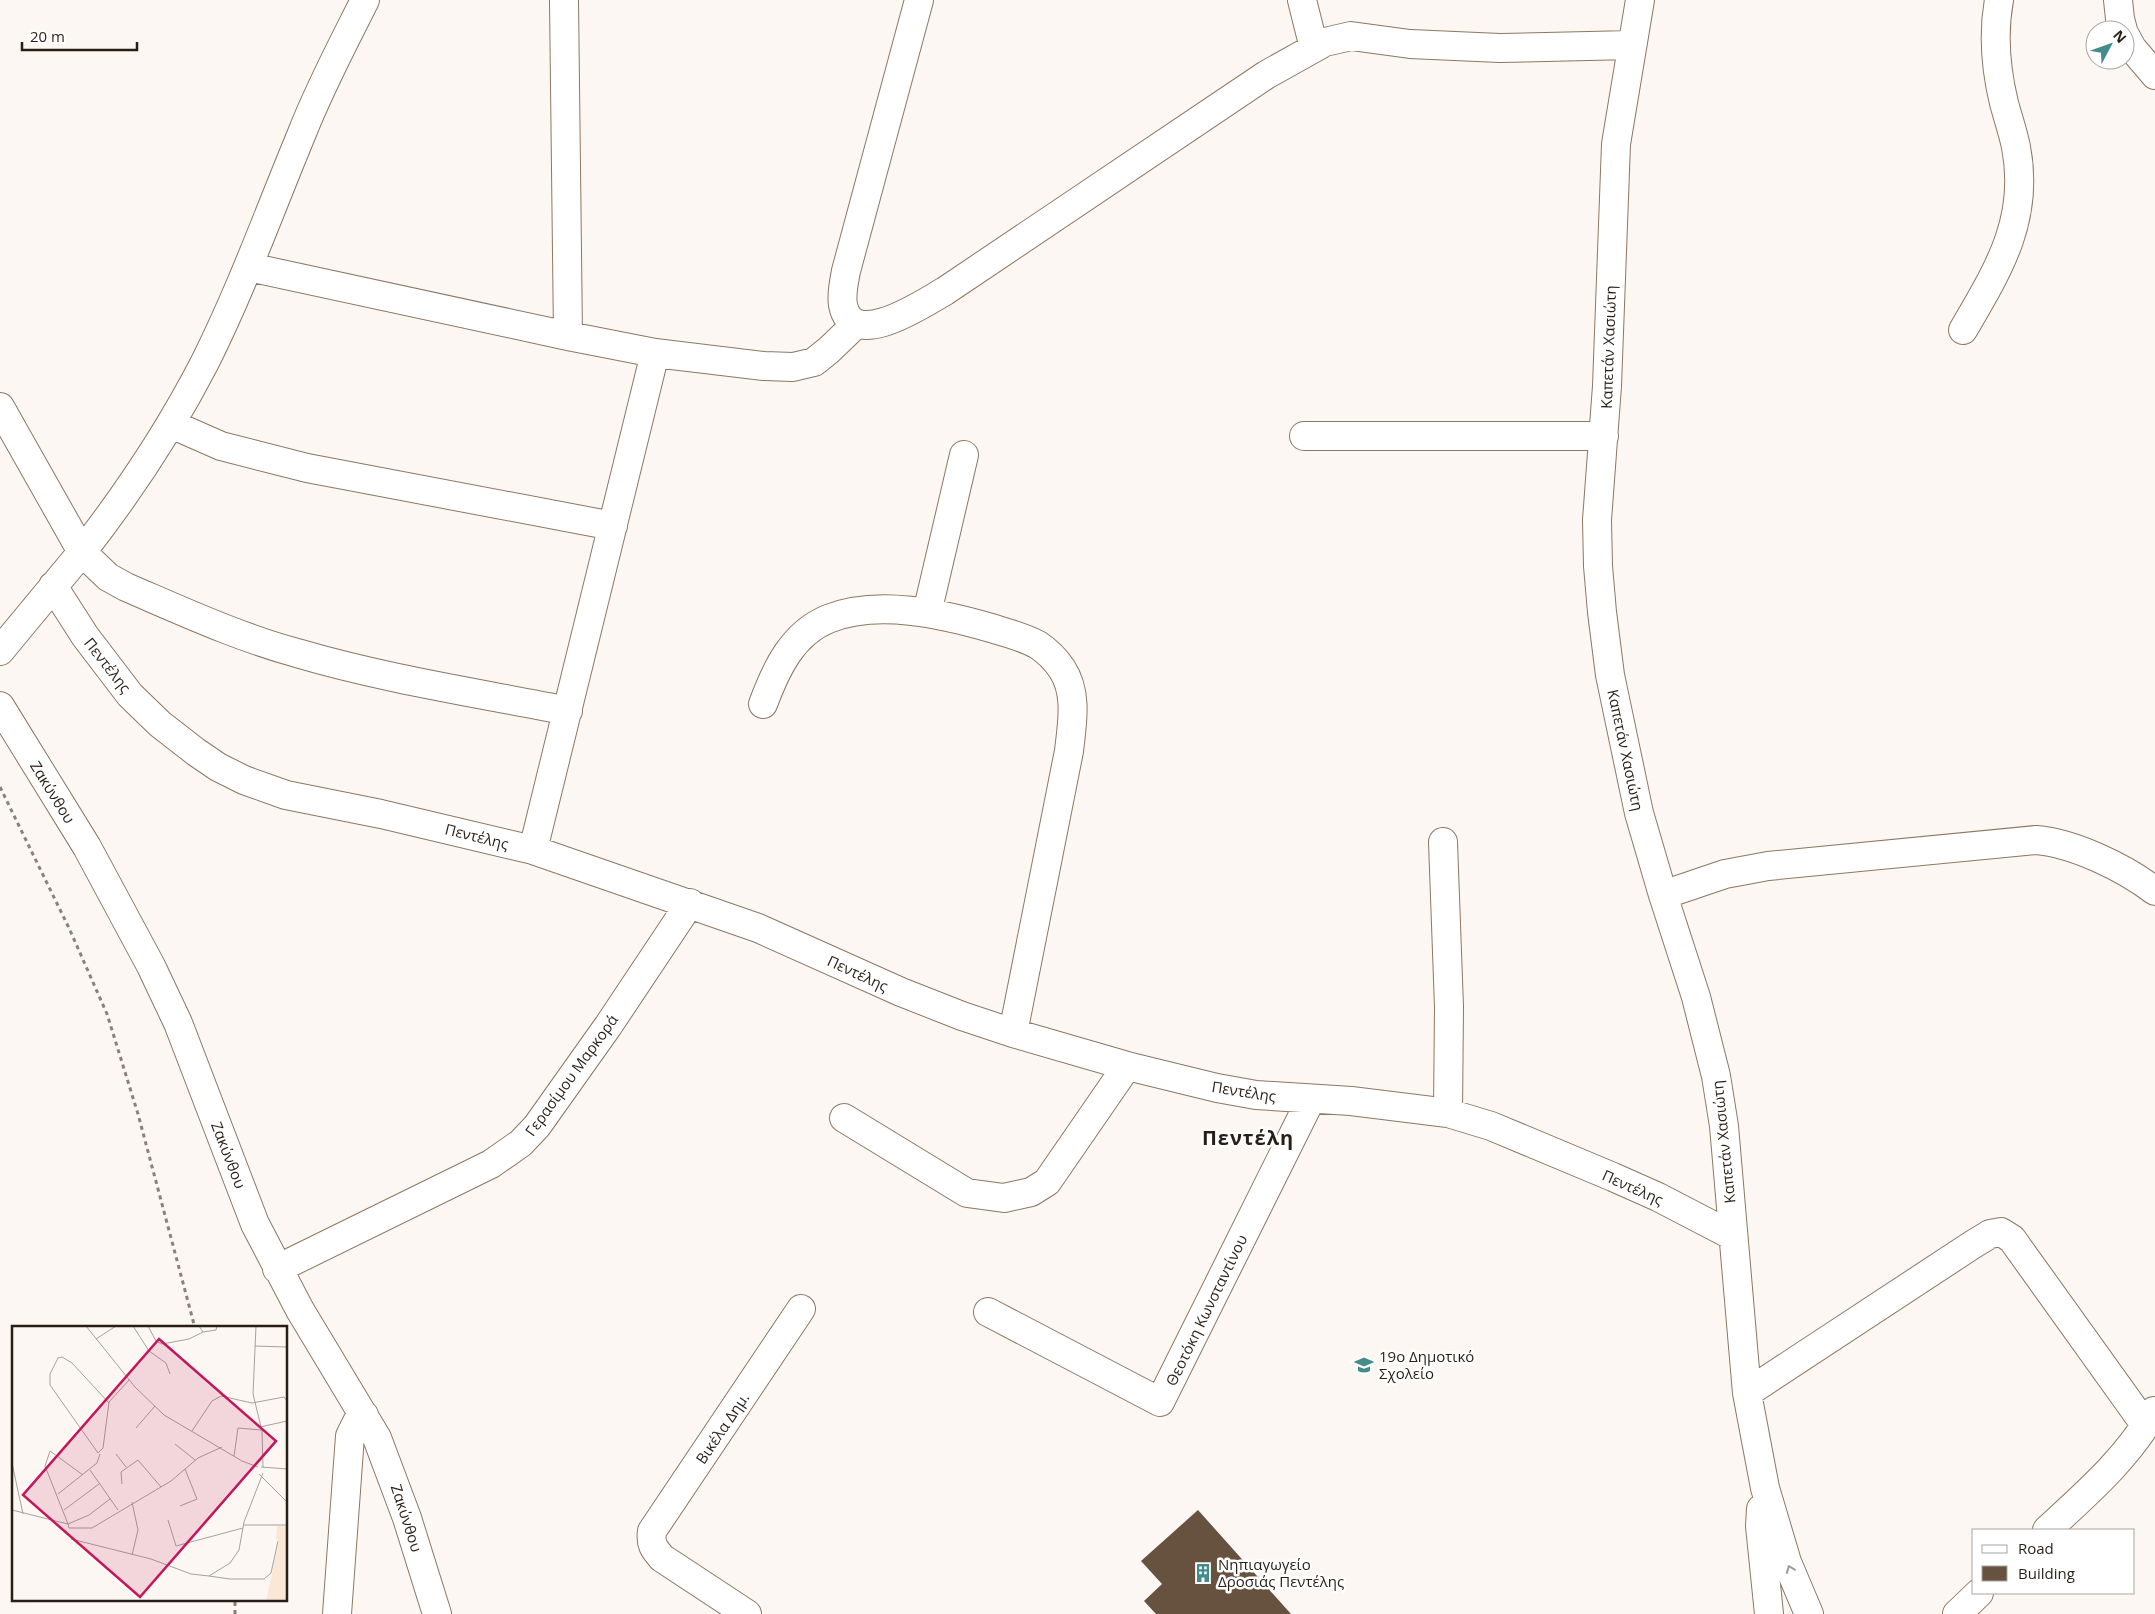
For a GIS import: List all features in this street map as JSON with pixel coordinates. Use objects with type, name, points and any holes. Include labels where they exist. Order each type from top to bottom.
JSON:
[{"type":"street","points":[[0,651],[82,552],[132,485],[171,424],[205,362],[249,267],[302,131],[366,0]]},
{"type":"street","points":[[564,0],[568,336]]},
{"type":"street","points":[[919,0],[842,290],[843,306],[847,315],[856,324],[865,326],[895,318],[945,291],[1266,75],[1325,42],[1351,36],[1410,44],[1500,48],[1631,45]]},
{"type":"street","points":[[1302,0],[1314,48]]},
{"type":"street","name":"Καπετάν Χασιώτη","points":[[1640,0],[1616,144],[1604,436],[1597,520],[1598,566],[1610,675],[1639,813],[1662,895],[1696,997],[1716,1076],[1724,1126],[1747,1393],[1765,1488],[1787,1562],[1809,1614]]},
{"type":"street","points":[[1963,330],[2008,245],[2016,219],[2019,192],[2016,146],[2003,101],[1998,73],[1996,45],[1999,0]]},
{"type":"street","points":[[2118,0],[2120,20]]},
{"type":"street","points":[[2135,52],[2155,75]]},
{"type":"street","points":[[249,267],[655,353],[764,366],[802,366],[814,362],[856,324]]},
{"type":"street","points":[[533,850],[655,353]]},
{"type":"street","points":[[0,407],[82,552],[108,577],[126,587],[251,638],[297,653],[387,675],[568,711]]},
{"type":"street","points":[[171,424],[221,446],[307,468],[613,526]]},
{"type":"street","points":[[1304,436],[1604,436]]},
{"type":"street","points":[[927,613],[964,455]]},
{"type":"street","name":"Πεντέλης","points":[[53,586],[84,636],[130,694],[178,739],[218,767],[244,780],[286,794],[390,816],[533,850],[758,928],[901,992],[1013,1033],[1127,1066],[1217,1088],[1256,1095],[1351,1101],[1448,1113],[1491,1126],[1658,1197],[1734,1236]]},
{"type":"street","points":[[763,704],[774,674],[786,653],[805,634],[827,619],[847,613],[876,610],[907,610],[955,618],[1007,633],[1037,645],[1048,653],[1062,670],[1072,698],[1069,750],[1013,1033]]},
{"type":"street","name":"Ζακύνθου","points":[[0,706],[87,847],[151,966],[178,1023],[255,1224],[277,1269],[377,1438],[394,1479],[437,1614]]},
{"type":"street","points":[[1662,895],[1725,874],[1768,866],[2036,840],[2067,845],[2106,863],[2155,891]]},
{"type":"street","points":[[1443,842],[1450,1007],[1448,1113]]},
{"type":"street","name":"Γερασίμου Μαρκορά","points":[[277,1269],[491,1164],[521,1143],[542,1118],[602,1034],[690,903]]},
{"type":"street","points":[[844,1118],[967,1193],[1004,1198],[1031,1192],[1047,1182],[1127,1066]]},
{"type":"street","name":"Θεοτόκη Κωνσταντίνου","points":[[988,1312],[1160,1402],[1310,1099]]},
{"type":"street","points":[[1747,1393],[1972,1245],[1990,1234],[2001,1232],[2012,1239],[2150,1418],[2115,1463],[2048,1529]]},
{"type":"street","name":"Βικέλα Δημ.","points":[[747,1614],[672,1565],[654,1550],[651,1541],[652,1531],[801,1309]]},
{"type":"street","points":[[337,1614],[350,1436],[357,1422],[364,1415]]},
{"type":"street","name":"Καπετάν Χασιώτη","points":[[1765,1488],[1761,1503],[1760,1526],[1769,1614]]},
{"type":"street","points":[[1956,1614],[1979,1594]]},
{"type":"path","points":[[0,787],[70,928],[106,1014],[138,1114],[194,1326]]},
{"type":"building","name":"Νηπιαγωγείο Δροσιάς Πεντέλης","points":[[1198,1510],[1291,1614],[1156,1614],[1144,1601],[1162,1584],[1141,1561]]},
{"type":"place","name":"19ο Δημοτικό Σχολείο","points":[[1364,1365]]},
{"type":"place","name":"Νηπιαγωγείο Δροσιάς Πεντέλης","points":[[1203,1573]]},
{"type":"district","name":"Πεντέλη","points":[[1248,1137]]}]
